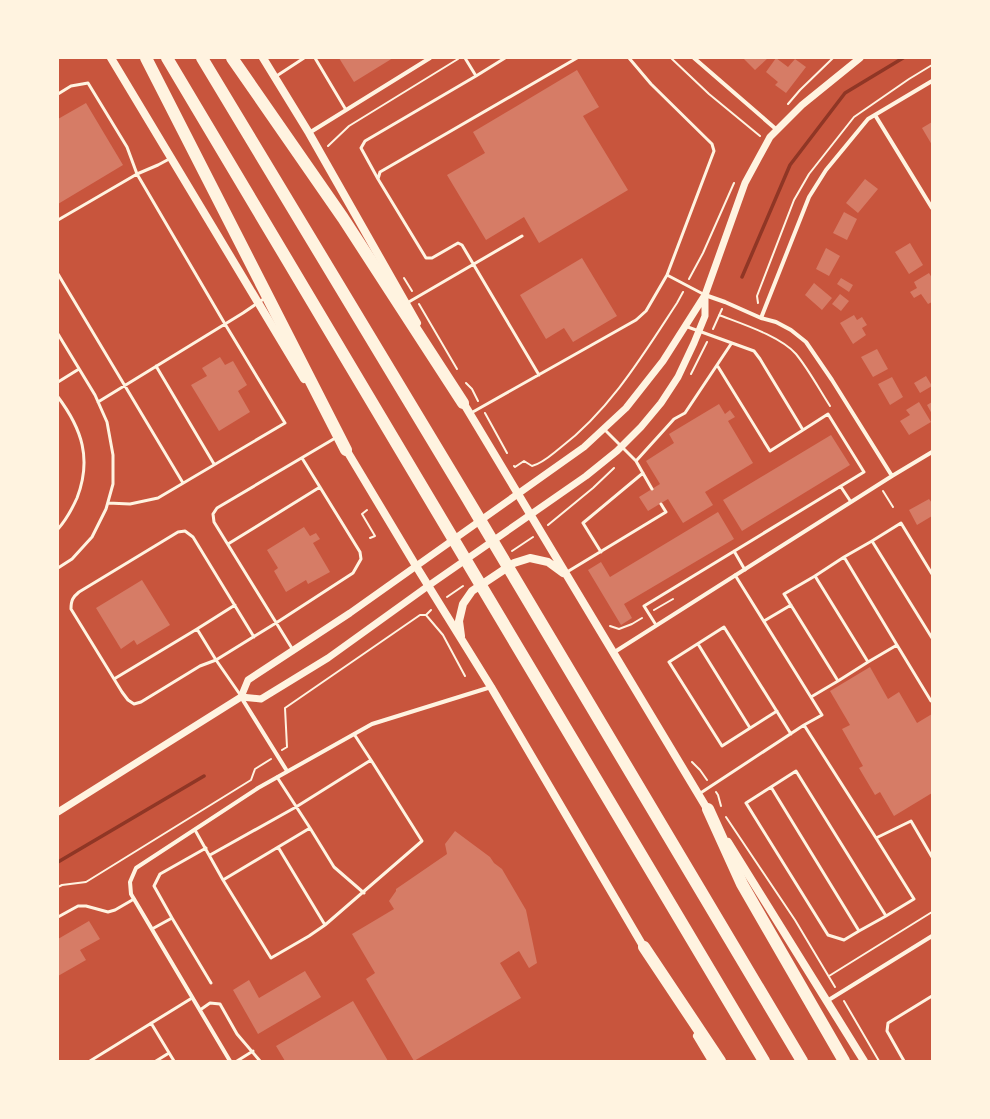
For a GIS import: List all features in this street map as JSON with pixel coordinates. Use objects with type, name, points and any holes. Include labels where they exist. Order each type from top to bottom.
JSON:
[{"type":"highway","points":[[146,58],[346,450]]},
{"type":"highway","points":[[167,58],[764,1061]]},
{"type":"highway","points":[[202,58],[467,498],[802,1061]]},
{"type":"highway","points":[[232,58],[403,305],[463,403]]},
{"type":"highway","points":[[708,809],[742,884],[844,1061]]},
{"type":"highway","points":[[644,947],[720,1061]]},
{"type":"main road","points":[[110,58],[428,586],[491,687],[712,1061]]},
{"type":"main road","points":[[263,58],[309,133],[403,305]]},
{"type":"main road","points":[[463,403],[612,653],[864,1061]]},
{"type":"main road","points":[[462,640],[459,621],[463,604],[472,591],[514,563],[530,558],[548,562],[566,575]]},
{"type":"street","points":[[309,133],[430,58]]},
{"type":"street","points":[[694,58],[777,130]]},
{"type":"street","points":[[58,812],[241,697],[248,680],[350,613],[584,447],[604,429],[630,402],[663,361],[705,295],[745,184],[770,137],[802,105],[860,58]]},
{"type":"street","points":[[761,318],[809,197],[826,170],[868,119],[932,81]]},
{"type":"street","points":[[875,115],[932,208]]},
{"type":"street","points":[[705,295],[761,318],[776,322],[791,330],[806,342],[832,380],[892,476]]},
{"type":"street","points":[[241,697],[261,699],[328,658],[428,586],[531,516],[586,476],[621,447],[641,427],[661,403],[678,377],[705,316],[705,295]]},
{"type":"street","points":[[612,653],[932,452]]},
{"type":"street","points":[[230,1061],[131,894],[130,882],[136,868],[277,777],[372,724],[491,687]]},
{"type":"street","points":[[241,697],[287,771]]},
{"type":"street","points":[[827,1001],[932,936]]},
{"type":"lane","points":[[275,77],[304,58]]},
{"type":"lane","points":[[315,58],[346,110]]},
{"type":"lane","points":[[465,58],[476,76]]},
{"type":"lane","points":[[505,58],[365,141],[361,148],[426,258],[432,258],[458,243],[462,245],[538,375]]},
{"type":"lane","points":[[378,179],[380,172],[577,58]]},
{"type":"lane","points":[[470,414],[636,320],[646,311],[667,276],[714,151],[712,144],[651,84],[629,58]]},
{"type":"lane","points":[[58,94],[72,86],[88,83],[127,147],[137,174],[285,423],[158,498],[130,504],[108,503]]},
{"type":"lane","points":[[58,220],[137,174],[158,166],[171,158]]},
{"type":"lane","points":[[403,305],[522,236]]},
{"type":"lane","points":[[58,274],[183,483]]},
{"type":"lane","points":[[667,276],[705,295]]},
{"type":"lane","points":[[98,402],[225,324],[268,295]]},
{"type":"lane","points":[[685,326],[731,344],[754,351],[803,430]]},
{"type":"lane","points":[[58,334],[98,402],[107,422],[113,455],[113,484],[108,503],[92,537],[72,559],[58,568]]},
{"type":"lane","points":[[636,461],[674,419],[685,414],[731,344]]},
{"type":"lane","points":[[656,625],[644,606],[864,472],[828,414],[770,451],[717,365]]},
{"type":"lane","points":[[156,366],[214,464]]},
{"type":"lane","points":[[58,382],[79,369]]},
{"type":"lane","points":[[58,397],[75,426],[83,447],[85,458],[84,474],[80,491],[74,506],[58,529]]},
{"type":"lane","points":[[604,429],[636,461],[652,489]]},
{"type":"lane","points":[[294,650],[214,522],[213,514],[217,508],[338,436]]},
{"type":"lane","points":[[254,636],[193,536],[185,531],[178,532],[78,592],[73,597],[71,603],[71,608],[114,679],[128,700],[134,704],[141,702],[200,666],[216,660],[276,623],[354,573],[361,559],[360,552],[302,458]]},
{"type":"lane","points":[[601,552],[583,523],[643,474]]},
{"type":"lane","points":[[841,486],[851,502]]},
{"type":"lane","points":[[228,544],[320,487]]},
{"type":"lane","points":[[566,575],[666,512],[661,504]]},
{"type":"lane","points":[[838,681],[784,594],[901,523],[932,574]]},
{"type":"lane","points":[[872,540],[932,638]]},
{"type":"lane","points":[[734,551],[745,570]]},
{"type":"lane","points":[[844,558],[930,701],[932,700]]},
{"type":"lane","points":[[698,794],[822,715],[735,575]]},
{"type":"lane","points":[[815,576],[868,662]]},
{"type":"lane","points":[[114,679],[235,605]]},
{"type":"lane","points":[[764,622],[791,605]]},
{"type":"lane","points":[[777,711],[722,746],[669,662],[724,627],[777,711],[791,734]]},
{"type":"lane","points":[[197,629],[241,697]]},
{"type":"lane","points":[[698,644],[750,728]]},
{"type":"lane","points":[[811,697],[897,645]]},
{"type":"lane","points":[[804,726],[914,899],[886,916],[844,940],[828,935],[746,803],[796,771],[886,916]]},
{"type":"lane","points":[[195,830],[223,880],[271,958],[309,936],[364,893],[422,841],[372,760],[354,734]]},
{"type":"lane","points":[[210,855],[296,806],[372,760]]},
{"type":"lane","points":[[277,777],[334,867],[364,893]]},
{"type":"lane","points":[[771,788],[859,931]]},
{"type":"lane","points":[[876,838],[911,820],[932,857]]},
{"type":"lane","points":[[223,880],[310,828]]},
{"type":"lane","points":[[278,847],[325,925]]},
{"type":"lane","points":[[206,848],[160,874],[154,886],[211,983]]},
{"type":"lane","points":[[58,917],[78,906],[86,906],[108,912],[115,910],[134,899]]},
{"type":"lane","points":[[152,929],[172,918]]},
{"type":"lane","points":[[904,1061],[887,1031],[888,1023],[932,996]]},
{"type":"lane","points":[[90,1061],[192,998]]},
{"type":"lane","points":[[200,1010],[210,1003],[220,1004],[237,1034],[260,1061]]},
{"type":"lane","points":[[151,1023],[174,1061]]},
{"type":"lane","points":[[237,1061],[253,1051]]},
{"type":"lane","points":[[156,1061],[169,1053]]},
{"type":"path","points":[[328,146],[349,126],[459,58]]},
{"type":"path","points":[[671,58],[709,94],[760,136]]},
{"type":"path","points":[[719,315],[754,329],[780,342],[795,354],[812,377],[832,410]]},
{"type":"path","points":[[879,485],[893,507]]},
{"type":"path","points":[[367,510],[362,514],[375,536],[370,538]]},
{"type":"path","points":[[58,887],[62,885],[86,882],[251,780],[255,769],[287,747],[285,708],[420,615],[426,615],[443,635],[465,676]]},
{"type":"path","points":[[829,976],[932,912]]},
{"type":"building","points":[[339,58],[393,58],[354,82]]},
{"type":"building","points":[[743,58],[768,58],[755,70]]},
{"type":"building","points":[[776,58],[788,67],[795,59],[806,67],[786,93],[775,85],[778,82],[766,72]]},
{"type":"building","points":[[577,70],[599,107],[583,116],[628,190],[539,243],[524,217],[486,240],[447,175],[485,153],[473,132]]},
{"type":"building","points":[[86,103],[123,165],[58,204],[58,119]]},
{"type":"building","points":[[932,122],[932,145],[922,128]]},
{"type":"building","points":[[865,179],[878,189],[858,213],[846,203]]},
{"type":"building","points":[[844,212],[857,219],[847,240],[833,233]]},
{"type":"building","points":[[910,243],[923,265],[909,274],[895,252]]},
{"type":"building","points":[[826,248],[840,256],[829,276],[816,269]]},
{"type":"building","points":[[582,258],[617,316],[573,342],[564,328],[546,339],[520,295]]},
{"type":"building","points":[[929,273],[932,278],[932,302],[928,304],[921,294],[914,298],[910,292],[917,288],[914,282]]},
{"type":"building","points":[[841,278],[853,285],[849,292],[837,284]]},
{"type":"building","points":[[814,283],[832,298],[822,310],[805,295]]},
{"type":"building","points":[[840,294],[849,301],[841,311],[832,304]]},
{"type":"building","points":[[854,315],[857,320],[862,317],[867,325],[862,328],[866,335],[853,344],[840,323]]},
{"type":"building","points":[[877,349],[888,369],[873,377],[861,357]]},
{"type":"building","points":[[220,357],[225,365],[233,361],[247,385],[238,391],[250,412],[219,431],[191,385],[207,376],[202,368]]},
{"type":"building","points":[[926,376],[932,386],[920,393],[914,383]]},
{"type":"building","points":[[892,377],[903,397],[890,405],[878,384]]},
{"type":"building","points":[[919,402],[931,422],[909,435],[900,421],[910,415],[906,410]]},
{"type":"building","points":[[932,402],[932,414],[927,405]]},
{"type":"building","points":[[719,404],[725,414],[730,410],[735,417],[728,421],[753,463],[705,492],[713,505],[683,523],[668,499],[648,511],[639,497],[660,484],[646,461],[674,443],[669,434]]},
{"type":"building","points":[[831,435],[850,465],[742,531],[723,500]]},
{"type":"building","points":[[929,499],[932,503],[932,516],[917,525],[909,510]]},
{"type":"building","points":[[718,512],[734,539],[624,604],[632,618],[621,625],[588,570],[601,562],[610,577]]},
{"type":"building","points":[[304,527],[310,536],[316,533],[320,539],[313,543],[330,572],[308,584],[306,580],[286,592],[274,571],[278,568],[267,550]]},
{"type":"building","points":[[142,580],[170,625],[137,645],[134,640],[121,649],[96,608]]},
{"type":"building","points":[[870,667],[888,699],[899,692],[917,723],[932,714],[932,793],[894,816],[880,792],[875,795],[859,768],[863,766],[842,729],[850,725],[830,691]]},
{"type":"building","points":[[455,831],[490,857],[494,863],[502,869],[526,910],[537,963],[529,968],[519,951],[500,963],[521,998],[414,1061],[366,979],[375,973],[352,934],[394,909],[389,901],[396,889],[447,854],[445,844]]},
{"type":"building","points":[[89,921],[100,939],[80,950],[86,960],[58,976],[58,939]]},
{"type":"building","points":[[305,971],[321,997],[258,1034],[233,990],[249,980],[259,998]]},
{"type":"building","points":[[353,1001],[388,1061],[285,1061],[276,1046]]},
{"type":"waterway","points":[[742,277],[790,165],[845,93],[903,58]]},
{"type":"waterway","points":[[58,862],[204,776]]}]
